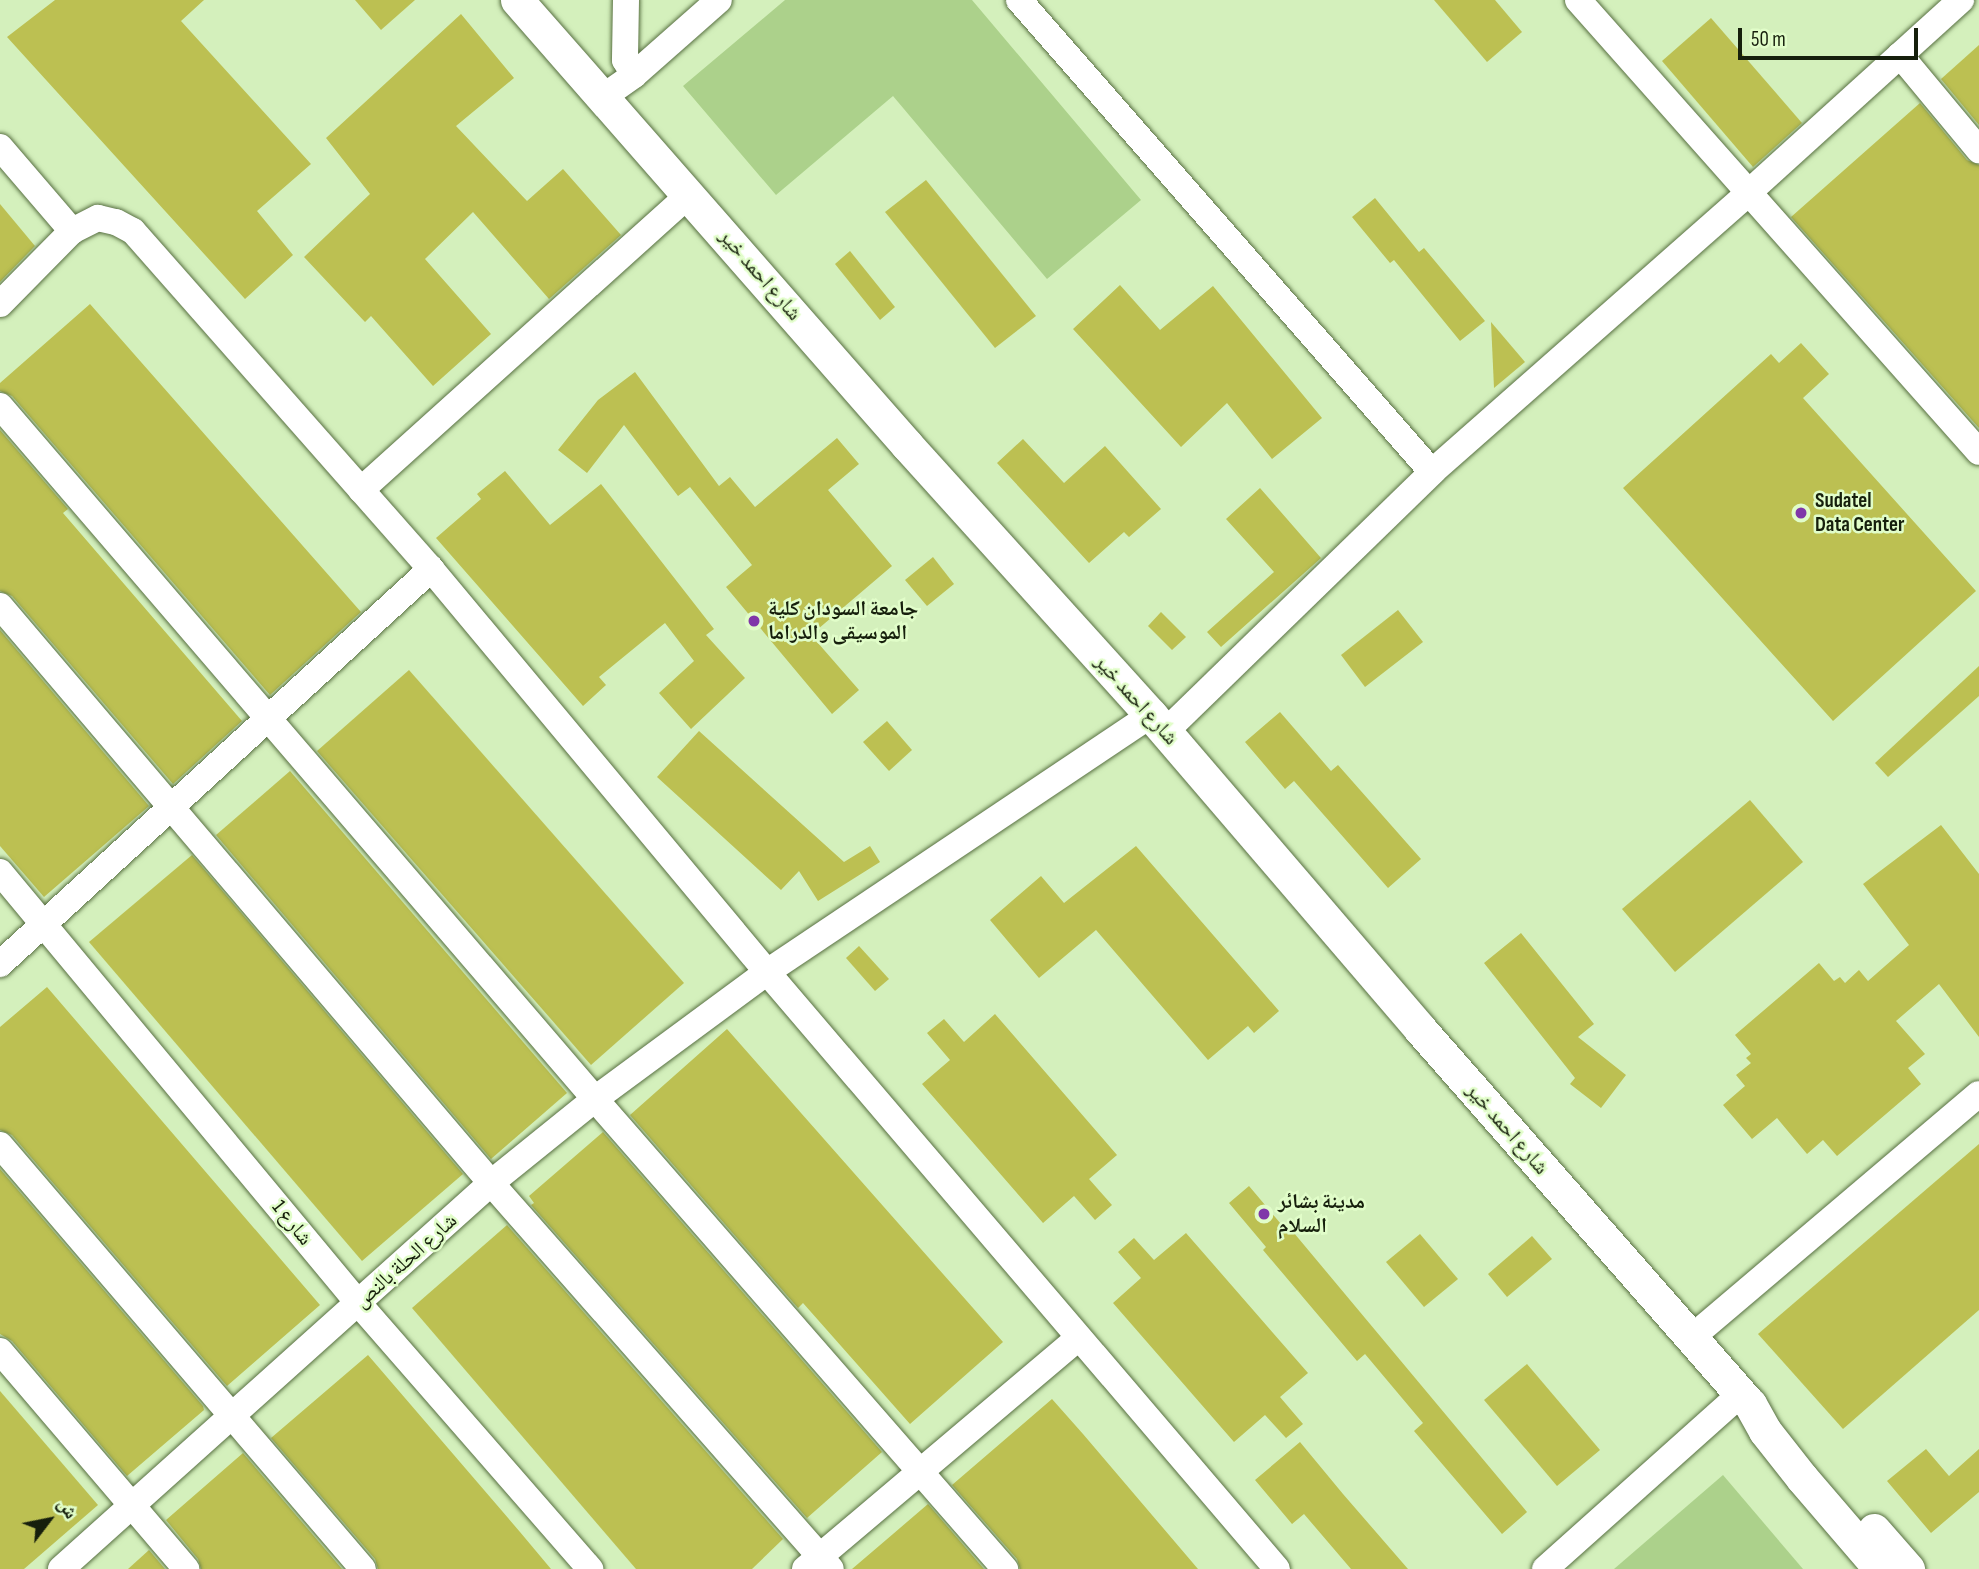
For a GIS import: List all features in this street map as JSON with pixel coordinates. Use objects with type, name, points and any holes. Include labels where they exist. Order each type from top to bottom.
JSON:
[{"type":"main road","name":"شارع احمد خير","points":[[517,0],[907,444],[1158,724],[1746,1399],[1780,1450],[1880,1569]]},
{"type":"main road","name":"شارع احمد خير","points":[[1746,1399],[1778,1422],[1908,1569]]},
{"type":"street","points":[[626,0],[625,60],[634,75]]},
{"type":"street","points":[[603,97],[634,75],[719,0]]},
{"type":"street","points":[[1019,0],[1432,472]]},
{"type":"street","points":[[1578,0],[1747,194],[1979,452]]},
{"type":"street","name":"شارع الحلة بالنص","points":[[61,1569],[492,1183],[595,1099],[767,972],[1158,724],[1432,472],[1747,194],[1961,0]]},
{"type":"street","points":[[1900,55],[1979,150]]},
{"type":"street","points":[[0,147],[72,231]]},
{"type":"street","points":[[361,490],[690,194]]},
{"type":"street","points":[[0,304],[72,231],[98,218],[116,222],[133,231],[432,569],[767,972],[1277,1569]]},
{"type":"street","points":[[0,406],[595,1099],[1005,1569]]},
{"type":"street","points":[[0,964],[432,569]]},
{"type":"street","points":[[0,606],[819,1565],[919,1470],[1078,1338]]},
{"type":"street","name":"شارع 1","points":[[0,872],[46,924],[359,1304],[590,1569]]},
{"type":"street","points":[[1691,1338],[1979,1094]]},
{"type":"street","points":[[0,1145],[363,1569]]},
{"type":"street","points":[[0,1351],[186,1569]]},
{"type":"street","points":[[1545,1569],[1746,1399]]},
{"type":"green space","points":[[785,0],[972,0],[1141,200],[1047,279],[893,96],[776,195],[683,86]]},
{"type":"green space","points":[[1723,1475],[1803,1569],[1614,1569]]},
{"type":"building","points":[[55,0],[204,0],[181,21],[311,164],[257,211],[293,255],[245,299],[7,37]]},
{"type":"building","points":[[355,0],[415,0],[381,30]]},
{"type":"building","points":[[1434,0],[1495,0],[1522,32],[1487,62]]},
{"type":"building","points":[[461,14],[514,78],[456,126],[527,201],[563,169],[621,235],[549,299],[473,212],[425,259],[491,334],[433,386],[371,316],[365,322],[304,257],[370,194],[326,138]]},
{"type":"building","points":[[1711,18],[1802,123],[1753,167],[1662,61]]},
{"type":"building","points":[[1979,45],[1979,125],[1941,79]]},
{"type":"building","points":[[1920,103],[1967,160],[1979,165],[1979,428],[1791,217]]},
{"type":"building","points":[[926,180],[1036,316],[995,348],[885,212]]},
{"type":"building","points":[[1375,198],[1419,252],[1424,248],[1485,321],[1460,341],[1394,260],[1390,263],[1352,217]]},
{"type":"building","points":[[0,204],[35,246],[0,282]]},
{"type":"building","points":[[850,251],[895,307],[880,320],[835,264]]},
{"type":"building","points":[[1120,285],[1160,330],[1213,286],[1322,418],[1272,459],[1227,403],[1181,447],[1073,329]]},
{"type":"building","points":[[90,304],[361,612],[270,695],[12,396],[0,391],[0,383]]},
{"type":"building","points":[[1491,322],[1525,362],[1494,388]]},
{"type":"building","points":[[1801,343],[1829,374],[1803,398],[1976,591],[1833,721],[1623,488],[1771,354],[1779,363]]},
{"type":"building","points":[[635,372],[719,486],[730,477],[755,507],[837,438],[859,464],[828,490],[892,566],[811,635],[859,690],[832,714],[726,587],[752,565],[690,487],[678,496],[624,425],[587,473],[558,450],[598,400]]},
{"type":"building","points":[[0,430],[68,509],[63,513],[242,721],[173,784],[12,596],[0,591]]},
{"type":"building","points":[[1023,439],[1064,483],[1105,446],[1161,509],[1129,537],[1124,532],[1089,563],[997,463]]},
{"type":"building","points":[[505,471],[550,525],[601,484],[714,629],[706,635],[745,678],[691,729],[659,693],[694,661],[665,623],[599,677],[606,685],[583,706],[436,538],[481,499],[477,494]]},
{"type":"building","points":[[1260,488],[1321,558],[1221,647],[1207,632],[1274,572],[1226,519]]},
{"type":"building","points":[[933,557],[954,584],[927,606],[905,580]]},
{"type":"building","points":[[1398,610],[1423,642],[1365,687],[1341,655]]},
{"type":"building","points":[[1161,612],[1186,637],[1172,650],[1148,626]]},
{"type":"building","points":[[0,630],[149,806],[44,897],[0,846]]},
{"type":"building","points":[[1979,666],[1979,696],[1888,777],[1875,763]]},
{"type":"building","points":[[409,670],[684,983],[591,1065],[317,751]]},
{"type":"building","points":[[1280,712],[1331,771],[1338,765],[1421,859],[1388,888],[1294,781],[1285,789],[1245,742]]},
{"type":"building","points":[[887,721],[912,750],[889,771],[863,742]]},
{"type":"building","points":[[699,731],[844,862],[870,846],[880,862],[818,901],[799,871],[781,890],[657,777]]},
{"type":"building","points":[[290,771],[567,1093],[491,1159],[216,835]]},
{"type":"building","points":[[1750,800],[1803,862],[1675,972],[1622,909]]},
{"type":"building","points":[[1941,825],[1979,874],[1979,1037],[1939,984],[1896,1021],[1925,1054],[1908,1068],[1921,1084],[1837,1156],[1823,1140],[1807,1154],[1777,1118],[1752,1139],[1723,1105],[1745,1086],[1736,1075],[1751,1063],[1746,1058],[1751,1054],[1735,1035],[1819,963],[1834,981],[1840,977],[1845,983],[1859,970],[1868,981],[1909,945],[1863,884]]},
{"type":"building","points":[[1136,846],[1279,1011],[1254,1033],[1248,1026],[1208,1060],[1096,930],[1039,978],[990,920],[1041,876],[1064,903]]},
{"type":"building","points":[[192,855],[463,1174],[362,1261],[89,942]]},
{"type":"building","points":[[1521,933],[1594,1024],[1578,1037],[1626,1075],[1601,1108],[1570,1084],[1575,1078],[1484,963]]},
{"type":"building","points":[[859,946],[889,979],[875,991],[846,958]]},
{"type":"building","points":[[47,987],[320,1305],[227,1386],[12,1135],[0,1130],[0,1027]]},
{"type":"building","points":[[995,1014],[1117,1155],[1089,1179],[1112,1205],[1095,1220],[1074,1196],[1043,1223],[922,1084],[950,1060],[927,1033],[944,1019],[964,1042]]},
{"type":"building","points":[[727,1029],[1003,1342],[910,1424],[803,1303],[798,1308],[630,1115]]},
{"type":"building","points":[[603,1132],[882,1452],[807,1518],[531,1205],[534,1203],[529,1196]]},
{"type":"building","points":[[1979,1144],[1979,1310],[1843,1429],[1758,1334]]},
{"type":"building","points":[[0,1169],[203,1406],[204,1410],[127,1476],[12,1341],[0,1334]]},
{"type":"building","points":[[1249,1186],[1286,1230],[1289,1227],[1527,1512],[1502,1534],[1414,1431],[1423,1423],[1365,1354],[1357,1361],[1263,1250],[1266,1247],[1229,1203]]},
{"type":"building","points":[[507,1225],[783,1539],[752,1569],[636,1569],[412,1308]]},
{"type":"building","points":[[1186,1233],[1308,1373],[1280,1397],[1303,1424],[1286,1438],[1265,1415],[1234,1442],[1113,1303],[1141,1278],[1118,1252],[1134,1238],[1154,1260]]},
{"type":"building","points":[[1420,1234],[1458,1279],[1424,1307],[1386,1262]]},
{"type":"building","points":[[1532,1236],[1552,1259],[1507,1297],[1488,1274]]},
{"type":"building","points":[[368,1355],[551,1569],[378,1569],[375,1559],[271,1438]]},
{"type":"building","points":[[1527,1364],[1600,1450],[1557,1486],[1484,1400]]},
{"type":"building","points":[[0,1391],[98,1505],[24,1569],[0,1569]]},
{"type":"building","points":[[1052,1399],[1198,1569],[1020,1569],[1017,1559],[952,1485]]},
{"type":"building","points":[[1300,1442],[1408,1569],[1351,1569],[1304,1514],[1292,1524],[1255,1480]]},
{"type":"building","points":[[1926,1449],[1949,1476],[1979,1449],[1979,1492],[1931,1533],[1887,1481]]},
{"type":"building","points":[[243,1453],[342,1569],[201,1569],[198,1559],[166,1520]]},
{"type":"building","points":[[928,1504],[984,1569],[852,1569],[893,1534]]},
{"type":"building","points":[[149,1550],[165,1569],[128,1569]]},
{"type":"place","name":"Sudatel Data Center","points":[[1801,513]]},
{"type":"place","name":"جامعة السودان كلية الموسيقى والدراما","points":[[754,621]]},
{"type":"place","name":"مدينة بشائر السلام","points":[[1264,1214]]}]
